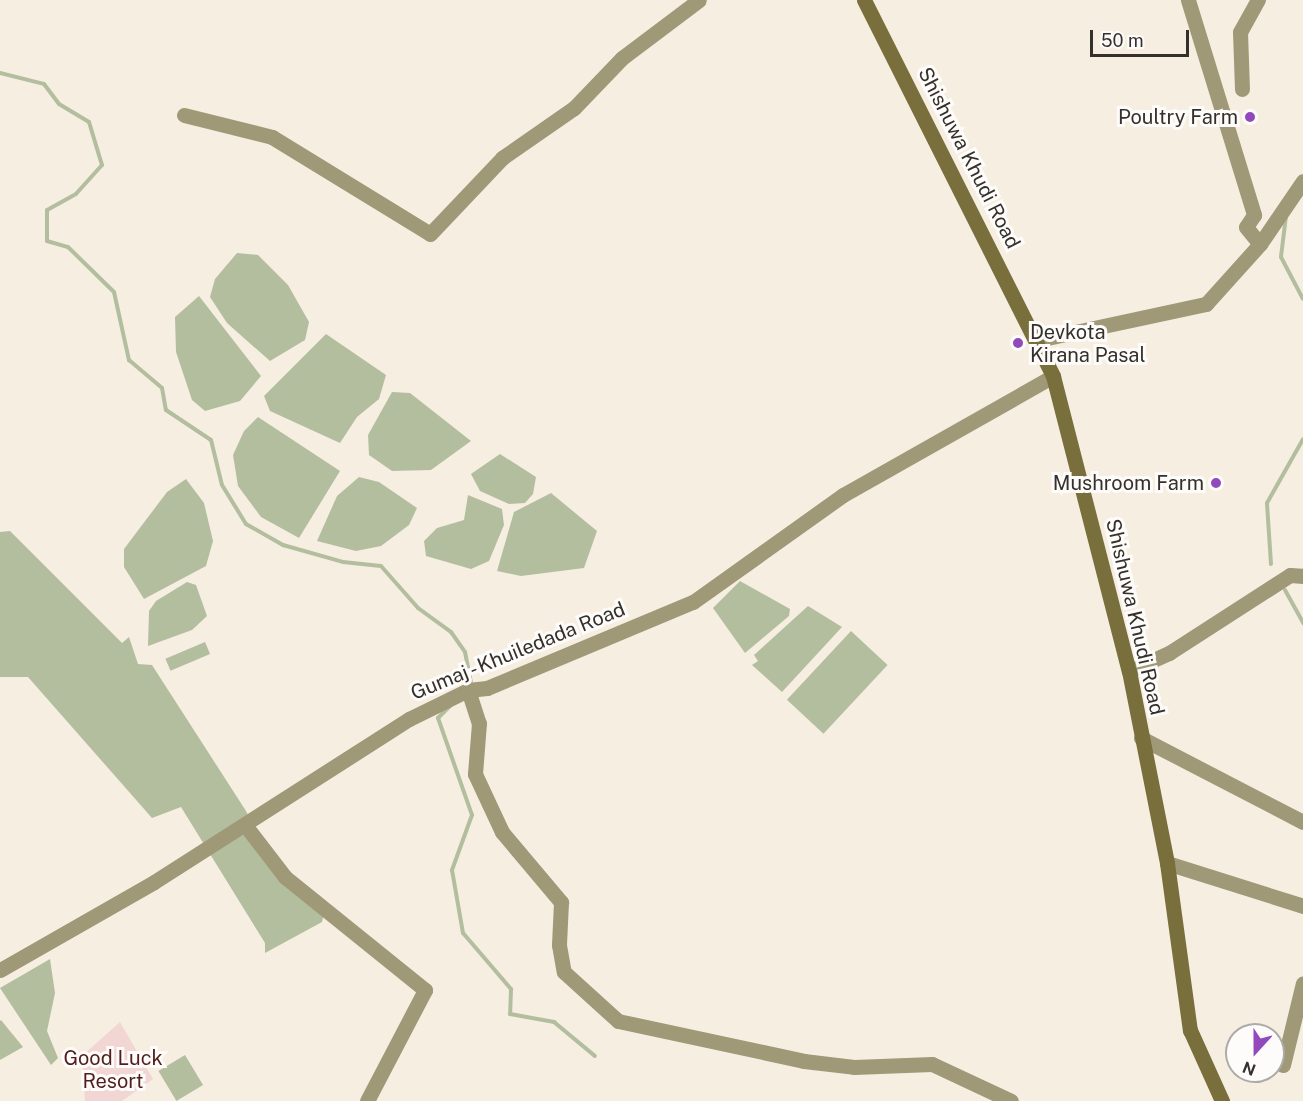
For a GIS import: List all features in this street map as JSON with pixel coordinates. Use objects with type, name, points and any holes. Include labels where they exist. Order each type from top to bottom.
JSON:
[{"type":"main road","name":"Shishuwa Khudi Road","points":[[864,0],[1038,340],[1053,376],[1129,671],[1167,863],[1190,1030],[1222,1101]]},
{"type":"street","points":[[184,116],[272,138],[430,234],[502,158],[574,108],[622,58],[699,0]]},
{"type":"street","points":[[1188,0],[1254,215],[1246,227],[1260,244]]},
{"type":"street","points":[[1242,89],[1240,33],[1258,0]]},
{"type":"street","points":[[1038,340],[1206,304],[1260,244],[1303,181]]},
{"type":"street","name":"Gumaj - Khuiledada Road","points":[[0,970],[245,825],[409,719],[468,690],[487,688],[693,602],[843,495],[1053,376]]},
{"type":"street","points":[[1129,671],[1169,653],[1290,575],[1303,576]]},
{"type":"street","points":[[468,690],[479,723],[475,774],[502,832],[561,902],[559,945],[564,972],[618,1021],[804,1061],[854,1067],[932,1064],[1011,1101]]},
{"type":"street","points":[[1141,738],[1303,822]]},
{"type":"street","points":[[245,825],[285,877],[424,990],[367,1101]]},
{"type":"street","points":[[1167,863],[1303,906]]},
{"type":"street","points":[[1285,1057],[1303,983]]},
{"type":"green space","name":"Good Luck Resort","points":[[120,1022],[153,1079],[122,1101],[85,1101],[82,1056]]},
{"type":"shaded area","points":[[237,253],[258,255],[288,285],[309,322],[305,340],[270,361],[227,323],[210,297],[215,279]]},
{"type":"shaded area","points":[[199,296],[261,376],[240,401],[205,411],[192,400],[176,352],[175,317]]},
{"type":"shaded area","points":[[326,334],[386,375],[379,399],[357,417],[340,443],[270,411],[264,396]]},
{"type":"shaded area","points":[[392,392],[410,393],[471,441],[431,470],[392,471],[369,455],[368,435]]},
{"type":"shaded area","points":[[258,417],[340,471],[299,538],[261,517],[238,486],[233,455],[244,431]]},
{"type":"shaded area","points":[[500,454],[536,477],[533,494],[525,503],[509,504],[480,491],[471,474]]},
{"type":"shaded area","points":[[359,477],[379,482],[417,508],[409,525],[381,546],[356,551],[317,541],[337,496]]},
{"type":"shaded area","points":[[186,479],[204,503],[213,541],[206,566],[144,599],[124,567],[124,549],[167,492]]},
{"type":"shaded area","points":[[551,493],[597,531],[584,568],[521,576],[497,571],[514,512]]},
{"type":"shaded area","points":[[468,495],[502,509],[504,525],[489,561],[471,569],[426,556],[424,541],[437,528],[464,520]]},
{"type":"shaded area","points":[[10,531],[122,643],[129,637],[138,664],[152,665],[246,811],[274,864],[326,905],[322,922],[265,953],[265,943],[181,807],[152,818],[28,677],[0,677],[0,532]]},
{"type":"shaded area","points":[[740,581],[790,609],[789,616],[745,653],[713,608]]},
{"type":"shaded area","points":[[187,582],[196,585],[207,616],[192,630],[148,646],[149,611],[156,601]]},
{"type":"shaded area","points":[[808,606],[842,627],[782,692],[752,665],[758,661],[754,655]]},
{"type":"shaded area","points":[[851,631],[888,665],[823,734],[787,700]]},
{"type":"shaded area","points":[[205,642],[210,654],[170,671],[165,659]]},
{"type":"shaded area","points":[[50,959],[55,993],[47,1031],[58,1058],[51,1065],[0,988]]},
{"type":"shaded area","points":[[0,1021],[23,1047],[0,1060]]},
{"type":"shaded area","points":[[185,1055],[203,1085],[176,1101],[158,1071]]},
{"type":"waterway","points":[[0,73],[44,84],[59,104],[89,122],[102,165],[76,194],[47,210],[47,241],[68,247],[114,292],[129,360],[162,388],[166,410],[211,440],[222,485],[246,524],[283,545],[343,562],[381,566],[418,608],[451,632],[465,652],[471,682]]},
{"type":"waterway","points":[[1286,216],[1281,257],[1303,299]]},
{"type":"waterway","points":[[1271,564],[1267,503],[1303,439]]},
{"type":"waterway","points":[[1285,590],[1303,623]]},
{"type":"waterway","points":[[450,706],[438,718],[472,815],[452,870],[463,933],[511,989],[510,1014],[554,1022],[595,1056]]},
{"type":"place","name":"Poultry Farm","points":[[1250,117]]},
{"type":"place","name":"Devkota Kirana Pasal","points":[[1018,343]]},
{"type":"place","name":"Mushroom Farm","points":[[1216,483]]}]
